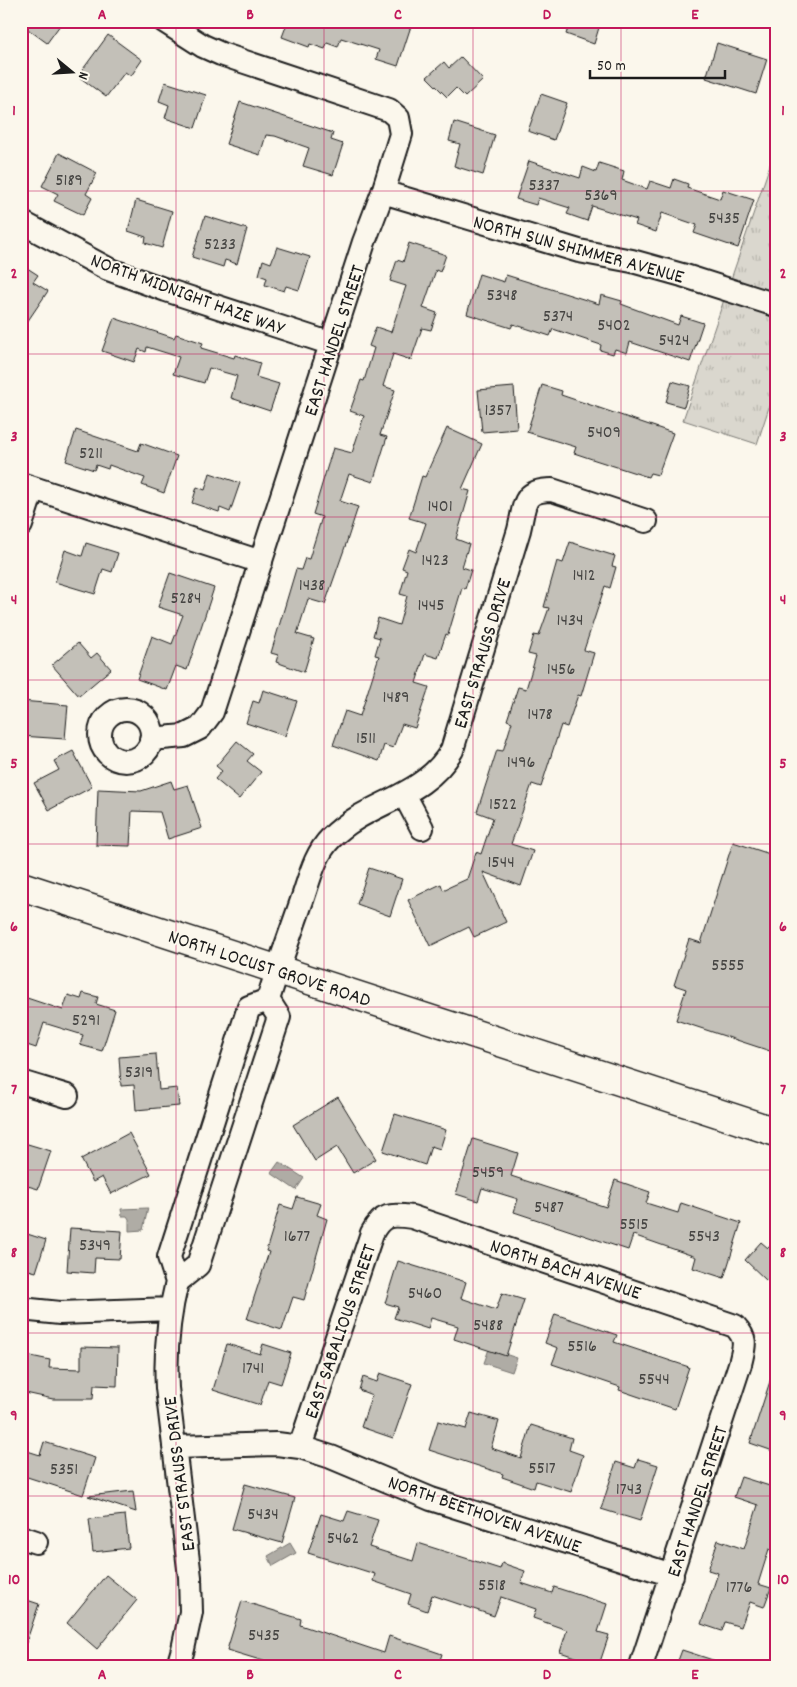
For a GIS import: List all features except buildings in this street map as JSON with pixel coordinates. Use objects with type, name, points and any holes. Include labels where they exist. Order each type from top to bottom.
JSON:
[{"type":"main road","name":"NORTH LOCUST GROVE ROAD","points":[[21,886],[776,1132]]},
{"type":"street","name":"EAST HANDEL STREET","points":[[151,739],[184,736],[200,728],[212,712],[364,242],[383,192],[401,134],[398,118],[389,110],[221,54],[203,46],[164,21]]},
{"type":"street","name":"NORTH SUN SHIMMER AVENUE","points":[[383,192],[579,251],[632,261],[682,275],[776,305]]},
{"type":"street","name":"NORTH MIDNIGHT HAZE WAY","points":[[21,222],[108,269],[332,344]]},
{"type":"street","points":[[21,525],[27,486],[261,562]]},
{"type":"street","name":"EAST STRAUSS DRIVE","points":[[268,1000],[312,868],[330,839],[355,818],[424,783],[440,768],[452,750],[519,530],[525,503],[530,494],[540,490],[552,490],[646,521]]},
{"type":"street","points":[[404,794],[422,828]]},
{"type":"street","points":[[268,1000],[278,1016],[276,1026],[198,1265],[177,1282],[170,1257],[249,1006],[268,1000]]},
{"type":"street","points":[[21,1082],[67,1096]]},
{"type":"street","name":"NORTH BACH AVENUE","points":[[384,1218],[396,1214],[412,1217],[723,1320],[735,1326],[743,1334]]},
{"type":"street","name":"EAST SABALIOUS STREET","points":[[300,1447],[372,1233],[377,1224],[384,1218]]},
{"type":"street","name":"EAST STRAUSS DRIVE","points":[[177,1282],[170,1309],[166,1338],[166,1363],[190,1578],[191,1604],[189,1622],[178,1666]]},
{"type":"street","points":[[21,1309],[60,1313],[170,1309]]},
{"type":"street","name":"EAST HANDEL STREET","points":[[641,1666],[740,1364],[744,1345],[743,1334]]},
{"type":"street","name":"NORTH BEETHOVEN AVENUE","points":[[174,1447],[277,1444],[300,1447],[331,1457],[431,1500],[672,1575]]},
{"type":"green space","points":[[772,159],[776,160],[776,386],[757,444],[683,420]]},
{"type":"shaded area","points":[[279,1162],[304,1178],[296,1190],[271,1173]]},
{"type":"shaded area","points":[[148,1208],[143,1230],[129,1231],[129,1219],[127,1216],[122,1216],[121,1209]]},
{"type":"shaded area","points":[[489,1349],[517,1358],[512,1372],[484,1363]]},
{"type":"shaded area","points":[[290,1543],[296,1553],[273,1566],[268,1556]]}]
